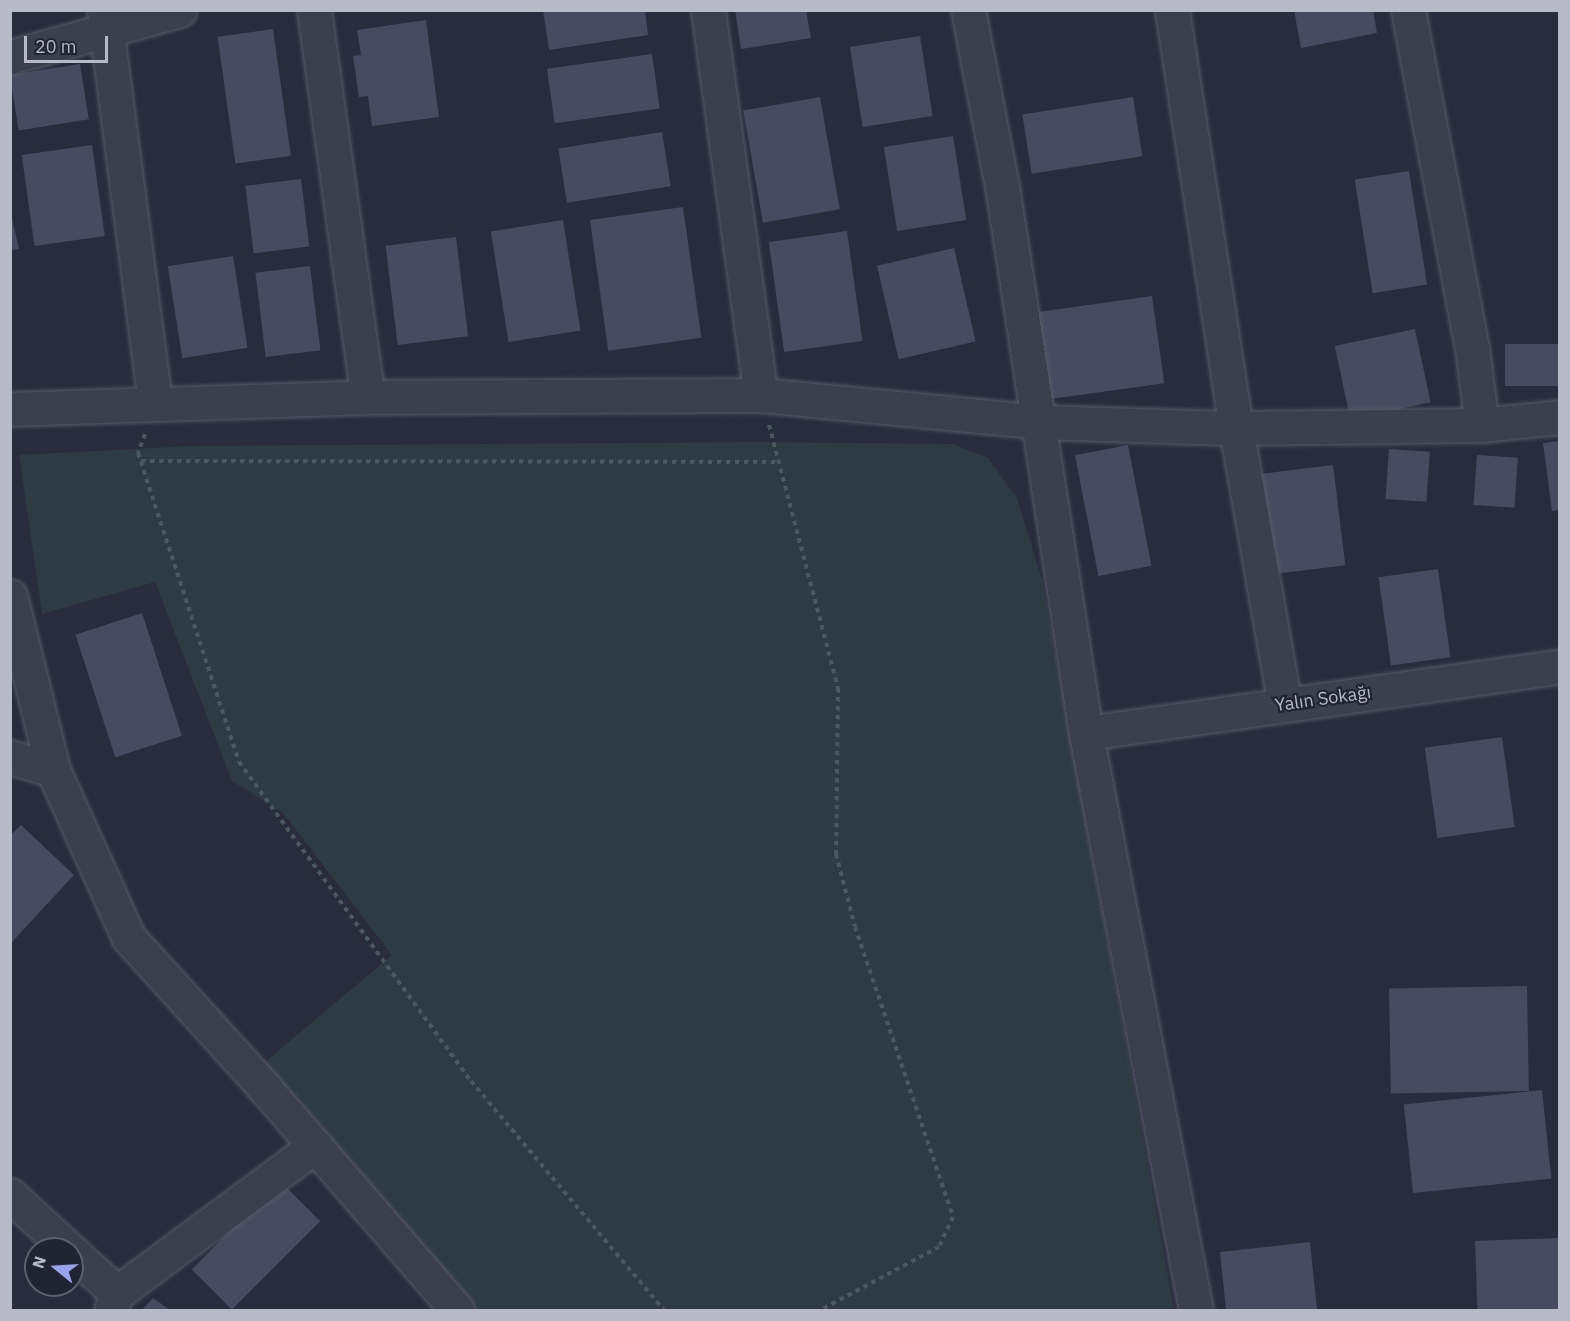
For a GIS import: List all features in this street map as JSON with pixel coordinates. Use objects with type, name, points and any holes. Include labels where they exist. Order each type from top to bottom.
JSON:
[{"type":"street","points":[[10,57],[104,20],[180,10]]},
{"type":"street","points":[[314,10],[368,397]]},
{"type":"street","points":[[708,10],[761,395]]},
{"type":"street","points":[[968,10],[1002,186],[1041,423],[1086,733],[1196,1311]]},
{"type":"street","points":[[1172,10],[1236,428],[1285,705]]},
{"type":"street","points":[[1408,10],[1472,348],[1482,425]]},
{"type":"street","points":[[104,20],[155,403]]},
{"type":"street","points":[[10,409],[368,397],[761,395],[1041,423],[1236,428],[1482,425],[1560,417]]},
{"type":"street","points":[[10,596],[53,770],[129,938],[315,1146],[457,1311]]},
{"type":"street","name":"Yalın Sokağı","points":[[1086,733],[1560,666]]},
{"type":"street","points":[[10,757],[53,770]]},
{"type":"street","points":[[84,1266],[114,1302],[315,1146]]},
{"type":"street","points":[[10,1195],[57,1237]]},
{"type":"path","points":[[761,395],[838,688],[836,854],[855,927],[953,1217],[939,1247],[820,1311]]},
{"type":"path","points":[[155,403],[138,453],[238,762],[471,1081],[664,1311]]},
{"type":"path","points":[[141,461],[778,462]]},
{"type":"shaded area","points":[[759,442],[953,444],[988,458],[1017,498],[1042,580],[1174,1310],[473,1310],[259,1067],[392,955],[283,813],[232,781],[155,582],[42,614],[19,455],[190,446]]},
{"type":"building","points":[[543,10],[645,10],[648,35],[549,50]]},
{"type":"building","points":[[735,10],[806,10],[811,38],[741,49]]},
{"type":"building","points":[[1294,10],[1373,10],[1377,33],[1301,48]]},
{"type":"building","points":[[426,20],[439,117],[372,126],[368,96],[359,97],[353,56],[361,55],[357,30]]},
{"type":"building","points":[[273,29],[291,156],[235,164],[218,37]]},
{"type":"building","points":[[920,36],[933,116],[863,127],[850,47]]},
{"type":"building","points":[[652,54],[660,108],[555,123],[547,69]]},
{"type":"building","points":[[80,64],[89,119],[19,130],[10,75]]},
{"type":"building","points":[[820,97],[840,209],[763,223],[743,111]]},
{"type":"building","points":[[1133,97],[1142,156],[1032,174],[1022,115]]},
{"type":"building","points":[[662,132],[671,186],[567,203],[558,148]]},
{"type":"building","points":[[953,136],[966,220],[897,231],[884,147]]},
{"type":"building","points":[[92,145],[105,236],[34,246],[22,155]]},
{"type":"building","points":[[1409,171],[1427,285],[1373,293],[1355,180]]},
{"type":"building","points":[[301,179],[309,246],[254,253],[245,186]]},
{"type":"building","points":[[683,207],[701,338],[608,351],[590,220]]},
{"type":"building","points":[[10,210],[19,249],[10,250]]},
{"type":"building","points":[[563,220],[581,331],[508,342],[491,231]]},
{"type":"building","points":[[847,231],[862,341],[784,352],[769,242]]},
{"type":"building","points":[[456,237],[468,336],[398,345],[386,246]]},
{"type":"building","points":[[954,248],[976,342],[899,359],[877,266]]},
{"type":"building","points":[[233,256],[248,348],[182,358],[168,266]]},
{"type":"building","points":[[310,266],[320,350],[266,357],[255,273]]},
{"type":"building","points":[[1152,296],[1164,383],[1043,400],[1031,313]]},
{"type":"building","points":[[1415,329],[1431,402],[1350,419],[1335,346]]},
{"type":"building","points":[[1505,344],[1560,344],[1560,386],[1505,386]]},
{"type":"building","points":[[1560,441],[1560,510],[1552,511],[1543,443]]},
{"type":"building","points":[[1128,445],[1151,566],[1098,576],[1075,455]]},
{"type":"building","points":[[1389,449],[1430,452],[1426,502],[1386,499]]},
{"type":"building","points":[[1477,455],[1518,458],[1514,508],[1474,505]]},
{"type":"building","points":[[1333,465],[1345,565],[1272,574],[1260,474]]},
{"type":"building","points":[[1438,569],[1450,657],[1391,665],[1379,577]]},
{"type":"building","points":[[142,613],[182,736],[115,757],[75,635]]},
{"type":"building","points":[[1502,737],[1515,827],[1437,838],[1425,748]]},
{"type":"building","points":[[21,825],[74,875],[10,944],[10,836]]},
{"type":"building","points":[[1527,986],[1529,1091],[1391,1093],[1389,988]]},
{"type":"building","points":[[1542,1090],[1551,1179],[1413,1193],[1404,1105]]},
{"type":"building","points":[[280,1181],[320,1221],[232,1310],[192,1269]]},
{"type":"building","points":[[1558,1238],[1560,1310],[1477,1310],[1475,1241]]},
{"type":"building","points":[[1310,1242],[1317,1310],[1226,1310],[1220,1252]]},
{"type":"building","points":[[153,1298],[170,1310],[142,1310]]}]
